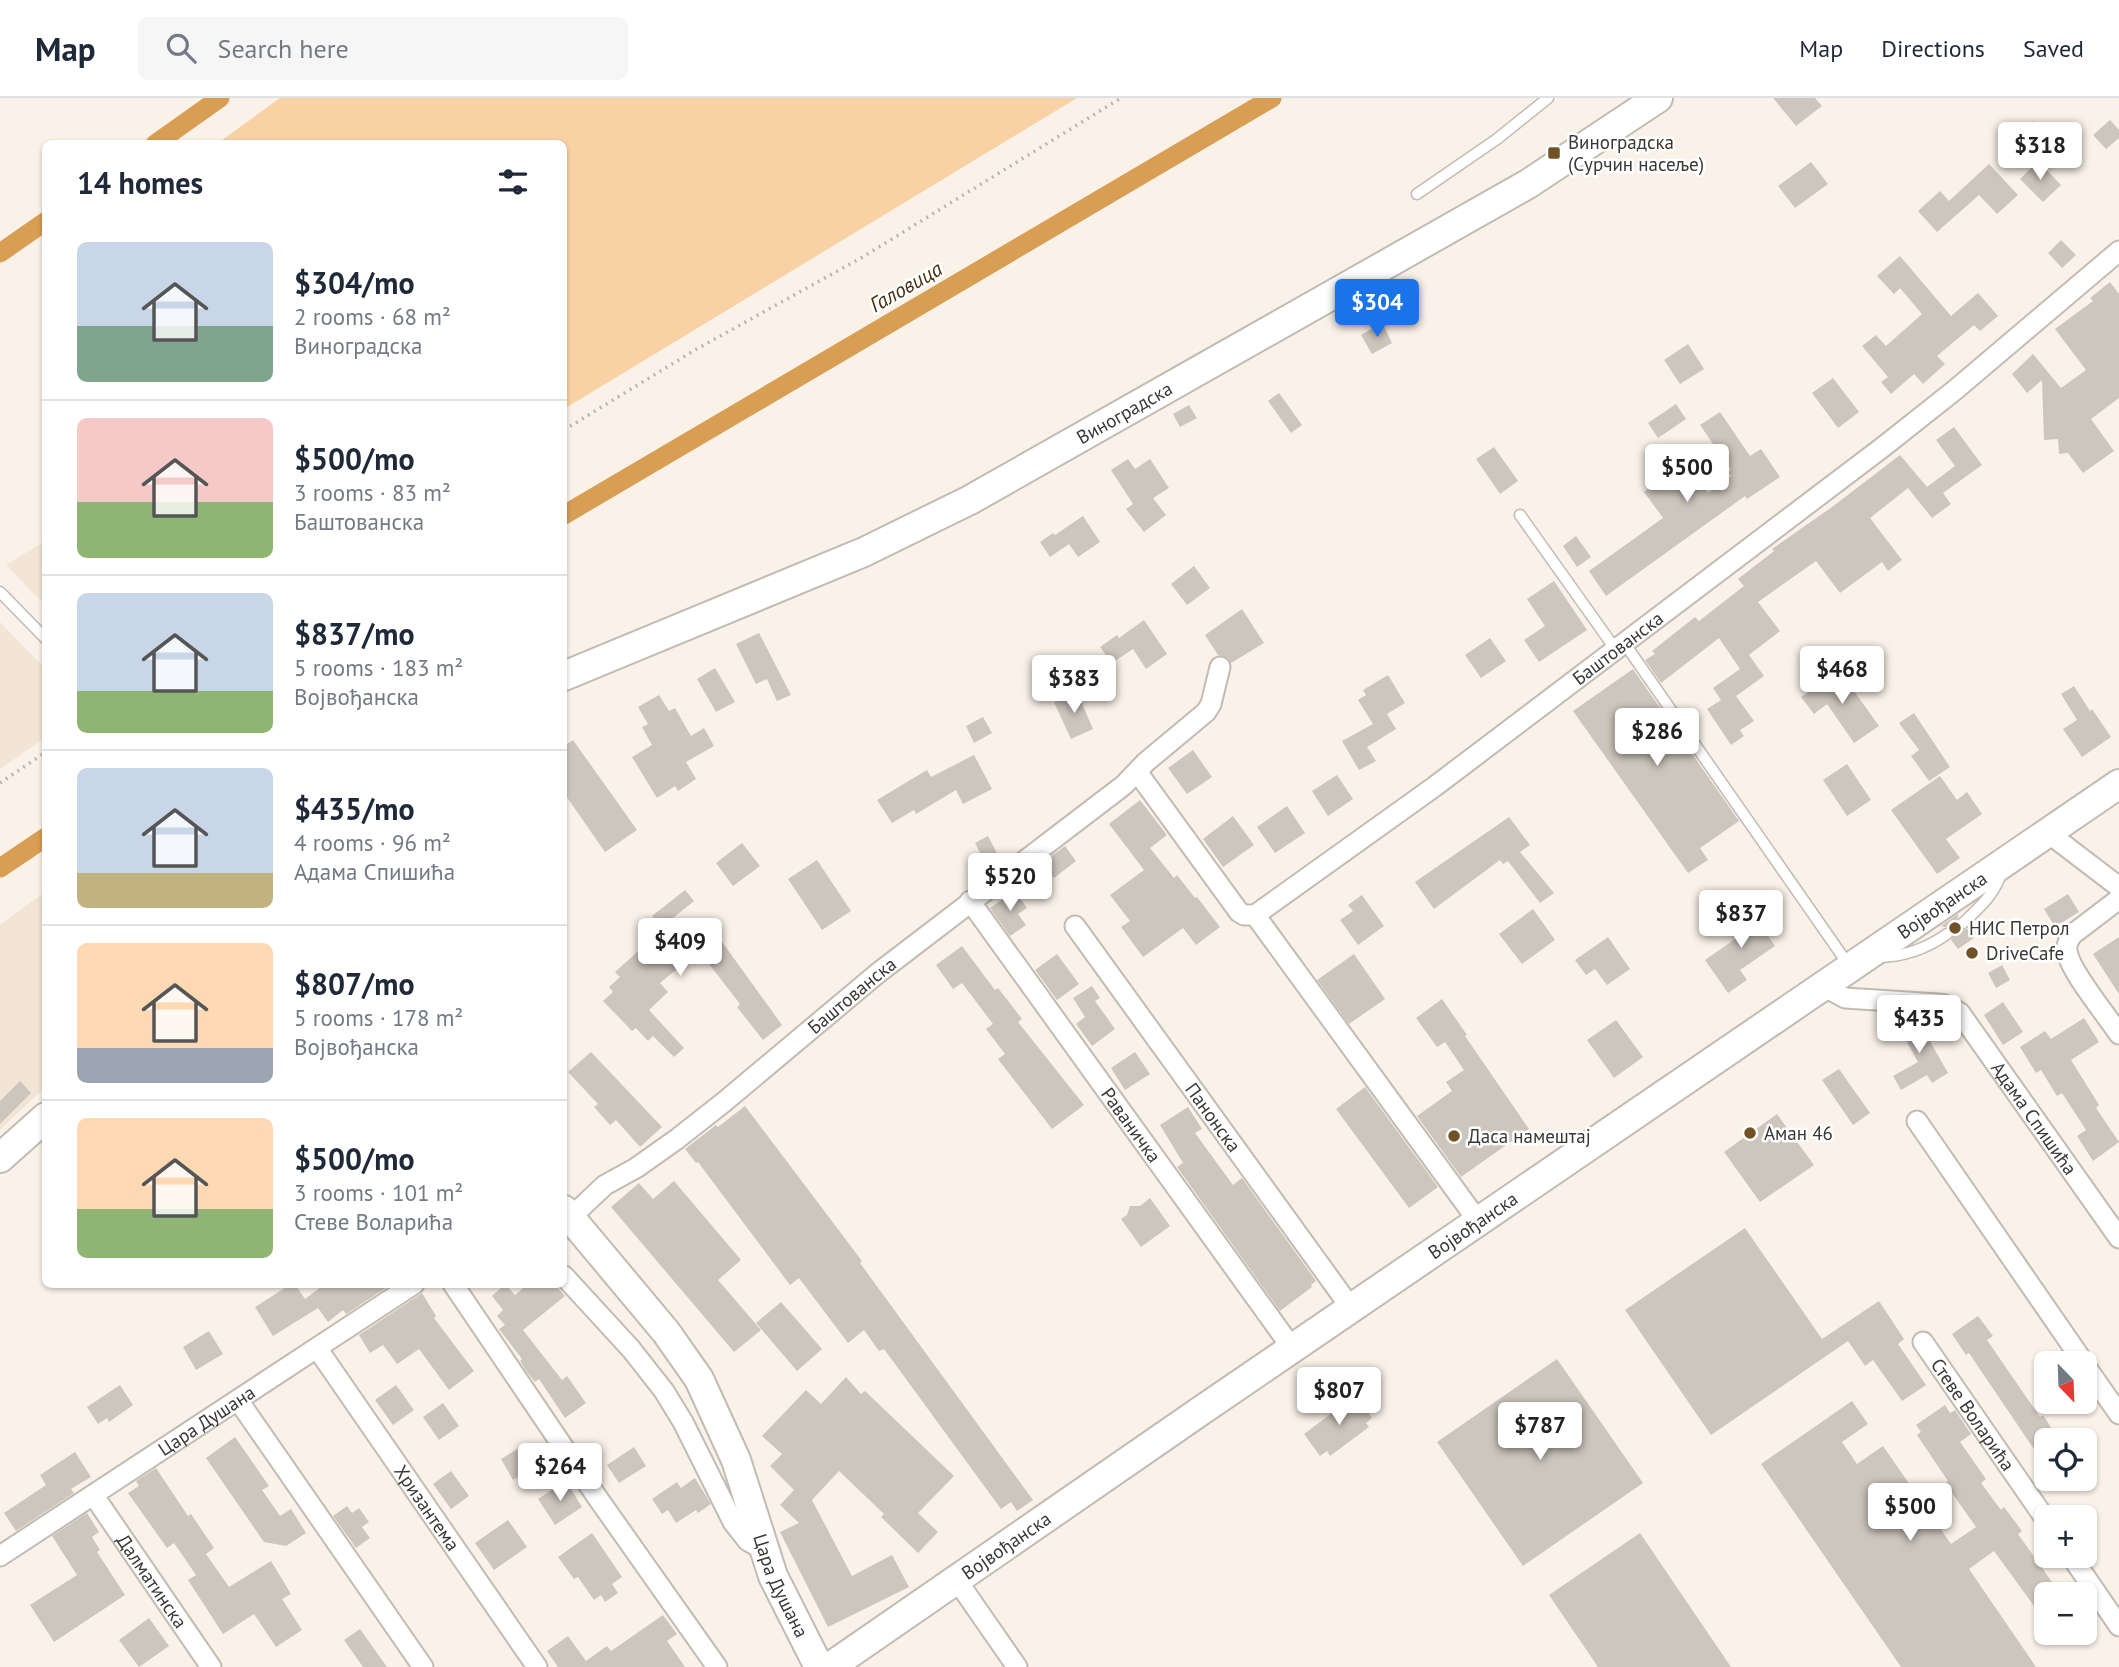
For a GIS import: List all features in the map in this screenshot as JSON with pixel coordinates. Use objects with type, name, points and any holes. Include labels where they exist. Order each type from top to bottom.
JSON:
[{"type":"street","name":"Виноградска","points":[[567,675],[864,552],[970,500],[1528,184],[1646,102]]},
{"type":"street","name":"Баштованска","points":[[1255,915],[1434,787],[1620,647],[1915,422],[2116,259]]},
{"type":"street","name":"Баштованска","points":[[570,1213],[593,1194],[651,1158],[724,1102],[878,973],[1138,773],[1146,762],[1206,712],[1211,704],[1220,667]]},
{"type":"street","points":[[1138,773],[1235,906],[1244,915],[1255,915],[1479,1221]]},
{"type":"street","name":"Војвођанска","points":[[830,1667],[2119,784]]},
{"type":"street","points":[[2048,832],[2119,887]]},
{"type":"street","points":[[2119,899],[2073,934],[2067,948],[2076,971],[2119,1034]]},
{"type":"street","name":"Раваничка","points":[[970,901],[1292,1348]]},
{"type":"street","name":"Панонска","points":[[1075,926],[1351,1308]]},
{"type":"street","name":"Адама Спишића","points":[[1823,986],[1845,998],[1938,1004],[1960,1013],[2119,1238]]},
{"type":"street","points":[[0,1158],[42,1121]]},
{"type":"street","points":[[1917,1121],[2075,1351]]},
{"type":"street","points":[[570,1213],[666,1332],[699,1378],[736,1460],[764,1550]]},
{"type":"street","name":"Цара Душана","points":[[567,1279],[657,1381],[683,1422],[733,1522],[748,1541],[764,1550],[787,1606],[819,1667]]},
{"type":"street","name":"Цара Душана","points":[[0,1556],[408,1288]]},
{"type":"street","points":[[456,1288],[597,1497],[717,1667]]},
{"type":"street","name":"Стеве Воларића","points":[[1923,1342],[2036,1505]]},
{"type":"street","name":"Хризантема","points":[[317,1348],[537,1667]]},
{"type":"street","points":[[2097,1383],[2119,1414]]},
{"type":"street","points":[[238,1400],[423,1667]]},
{"type":"street","name":"Далматинска","points":[[94,1496],[211,1667]]},
{"type":"street","points":[[2079,1568],[2119,1626]]},
{"type":"street","points":[[956,1579],[1017,1667]]},
{"type":"lane","points":[[1417,194],[1497,139],[1548,98]]},
{"type":"lane","points":[[1520,515],[1858,962],[1908,954],[1947,934]]},
{"type":"lane","points":[[0,592],[42,635]]},
{"type":"lane","points":[[1964,923],[1988,899],[1998,883],[2006,860]]},
{"type":"path","points":[[567,428],[695,350],[861,258],[1121,98]]},
{"type":"path","points":[[0,783],[42,755]]},
{"type":"shaded area","points":[[280,98],[1077,98],[567,407],[567,140],[222,140]]},
{"type":"shaded area","points":[[42,543],[42,602],[6,565]]},
{"type":"shaded area","points":[[0,622],[42,665],[42,740],[0,769]]},
{"type":"shaded area","points":[[42,894],[42,1090],[0,1130],[0,925]]},
{"type":"building","points":[[1773,98],[1815,98],[1822,106],[1796,126]]},
{"type":"building","points":[[2110,120],[2119,130],[2119,138],[2106,149],[2093,135]]},
{"type":"building","points":[[2033,121],[2046,135],[2036,144],[2023,131]]},
{"type":"building","points":[[2038,161],[2061,185],[2043,202],[2020,179]]},
{"type":"building","points":[[1811,162],[1828,184],[1795,208],[1778,186]]},
{"type":"building","points":[[1989,164],[2018,195],[1997,214],[1979,195],[1937,232],[1918,211],[1940,191],[1949,201]]},
{"type":"building","points":[[2061,240],[2076,255],[2062,268],[2048,253]]},
{"type":"building","points":[[1900,256],[1951,316],[1978,293],[1998,316],[1980,331],[1974,325],[1937,356],[1945,364],[1923,384],[1914,374],[1891,394],[1881,382],[1888,377],[1862,346],[1876,335],[1886,346],[1922,314],[1900,288],[1894,294],[1877,276]]},
{"type":"building","points":[[2110,282],[2119,294],[2119,398],[2091,419],[2114,451],[2083,473],[2068,453],[2059,454],[2058,439],[2044,440],[2042,380],[2027,393],[2012,374],[2033,354],[2061,388],[2086,370],[2055,329],[2093,301],[2090,298]]},
{"type":"building","points":[[1382,323],[1392,343],[1372,354],[1361,335]]},
{"type":"building","points":[[1688,344],[1704,369],[1680,384],[1664,360]]},
{"type":"building","points":[[1833,378],[1859,412],[1838,428],[1812,393]]},
{"type":"building","points":[[1279,393],[1302,425],[1291,433],[1268,401]]},
{"type":"building","points":[[1676,404],[1686,419],[1658,438],[1648,423]]},
{"type":"building","points":[[1189,405],[1197,418],[1180,427],[1173,414]]},
{"type":"building","points":[[1720,412],[1750,456],[1761,449],[1780,477],[1747,499],[1745,496],[1606,596],[1589,571],[1663,518],[1644,492],[1668,474],[1655,457],[1668,447],[1697,486],[1701,483],[1708,493],[1731,476],[1728,472],[1731,470],[1700,425]]},
{"type":"building","points":[[1954,427],[1982,465],[1943,493],[1951,504],[1932,518],[1908,488],[1870,518],[1902,560],[1888,571],[1882,562],[1840,593],[1816,561],[1758,602],[1780,631],[1749,655],[1764,676],[1736,696],[1754,721],[1740,730],[1744,736],[1731,745],[1707,709],[1721,700],[1713,688],[1740,669],[1719,638],[1661,683],[1645,660],[1655,654],[1652,651],[1695,617],[1699,621],[1744,586],[1738,579],[1774,551],[1772,549],[1900,455],[1927,487],[1955,466],[1936,440]]},
{"type":"building","points":[[1494,447],[1518,481],[1500,494],[1476,459]]},
{"type":"building","points":[[1128,459],[1135,469],[1150,459],[1169,488],[1153,498],[1166,515],[1144,532],[1126,509],[1133,504],[1111,470]]},
{"type":"building","points":[[1083,516],[1100,542],[1078,557],[1069,544],[1050,557],[1040,542]]},
{"type":"building","points":[[1576,536],[1591,557],[1577,567],[1563,546]]},
{"type":"building","points":[[1194,566],[1210,588],[1187,605],[1171,584]]},
{"type":"building","points":[[1554,581],[1587,630],[1539,662],[1524,640],[1545,626],[1527,599]]},
{"type":"building","points":[[1242,609],[1264,643],[1231,663],[1228,658],[1218,655],[1205,635]]},
{"type":"building","points":[[1144,620],[1167,654],[1146,669],[1133,649],[1112,663],[1100,647],[1117,635],[1119,638]]},
{"type":"building","points":[[759,633],[791,695],[777,701],[767,679],[756,684],[736,644]]},
{"type":"building","points":[[1490,638],[1506,661],[1481,678],[1465,655]]},
{"type":"building","points":[[715,668],[735,702],[716,712],[697,679]]},
{"type":"building","points":[[1633,669],[1739,821],[1700,848],[1708,860],[1688,873],[1573,711]]},
{"type":"building","points":[[1839,670],[1879,726],[1854,743],[1827,704],[1814,714],[1801,697]]},
{"type":"building","points":[[1388,675],[1405,703],[1387,714],[1396,729],[1367,747],[1376,761],[1359,770],[1342,741],[1373,724],[1358,700],[1366,695],[1363,690]]},
{"type":"building","points":[[2074,686],[2111,737],[2082,757],[2063,729],[2077,720],[2061,694]]},
{"type":"building","points":[[1077,692],[1093,729],[1071,739],[1054,702]]},
{"type":"building","points":[[659,695],[669,711],[675,708],[691,736],[704,728],[714,746],[686,762],[696,779],[678,791],[675,786],[657,798],[632,757],[652,745],[642,727],[648,724],[638,707]]},
{"type":"building","points":[[1914,713],[1950,767],[1929,781],[1911,756],[1919,750],[1899,723]]},
{"type":"building","points":[[983,717],[992,733],[974,743],[966,726]]},
{"type":"building","points":[[573,740],[637,830],[605,852],[567,797],[567,744]]},
{"type":"building","points":[[1193,750],[1212,777],[1187,794],[1168,768]]},
{"type":"building","points":[[974,755],[992,789],[963,804],[956,790],[916,814],[914,810],[892,823],[877,800],[927,770],[931,777]]},
{"type":"building","points":[[1847,764],[1871,800],[1847,816],[1823,780]]},
{"type":"building","points":[[1337,775],[1353,799],[1328,816],[1312,791]]},
{"type":"building","points":[[1940,776],[1957,800],[1967,792],[1982,814],[1946,839],[1960,858],[1937,874],[1891,810]]},
{"type":"building","points":[[1140,800],[1167,835],[1150,848],[1174,878],[1177,875],[1195,898],[1197,897],[1220,927],[1196,945],[1183,928],[1143,957],[1121,927],[1130,921],[1110,895],[1144,870],[1109,824]]},
{"type":"building","points":[[1287,806],[1305,833],[1275,853],[1257,827]]},
{"type":"building","points":[[1233,816],[1254,845],[1223,867],[1203,839]]},
{"type":"building","points":[[1509,817],[1530,845],[1520,852],[1554,893],[1540,903],[1508,861],[1503,864],[1500,860],[1434,909],[1415,882]]},
{"type":"building","points":[[988,836],[1001,861],[988,868],[975,843]]},
{"type":"building","points":[[742,843],[760,866],[733,886],[716,863]]},
{"type":"building","points":[[1065,846],[1076,861],[1054,878],[1042,863]]},
{"type":"building","points":[[817,860],[851,911],[822,930],[788,879]]},
{"type":"building","points":[[685,890],[694,901],[673,918],[694,941],[712,928],[782,1025],[763,1040],[737,1007],[740,1004],[699,951],[660,983],[668,992],[649,1010],[684,1048],[674,1057],[653,1036],[648,1041],[636,1028],[632,1031],[603,1001],[613,992],[609,987],[620,977],[615,972],[644,946],[641,942],[661,925],[652,916]]},
{"type":"building","points":[[1015,891],[1027,908],[1018,914],[1026,925],[1010,936],[990,908]]},
{"type":"building","points":[[2068,894],[2079,912],[2055,927],[2044,909]]},
{"type":"building","points":[[1362,895],[1384,926],[1358,945],[1340,920],[1353,911],[1348,905]]},
{"type":"building","points":[[1761,907],[1771,921],[1762,927],[1775,946],[1740,970],[1747,980],[1728,993],[1705,960],[1735,939],[1728,929]]},
{"type":"building","points":[[1533,909],[1555,940],[1522,964],[1499,934]]},
{"type":"building","name":"НИС Петрол","points":[[1958,914],[1957,928],[1968,929],[1974,938],[1958,949],[1951,940],[1953,929],[1941,926]]},
{"type":"building","points":[[1608,937],[1630,969],[1607,985],[1595,969],[1586,975],[1575,960]]},
{"type":"building","points":[[2119,937],[2119,994],[2093,954]]},
{"type":"building","points":[[962,946],[995,990],[998,988],[1022,1019],[1018,1022],[1084,1105],[1052,1129],[998,1059],[1005,1054],[986,1029],[993,1024],[962,983],[953,989],[936,965]]},
{"type":"building","points":[[1057,954],[1079,984],[1057,1000],[1035,970]]},
{"type":"building","points":[[1354,954],[1385,999],[1349,1024],[1317,980]]},
{"type":"building","points":[[2002,965],[2010,980],[1996,988],[1988,973]]},
{"type":"building","points":[[1092,986],[1100,998],[1095,1001],[1115,1029],[1092,1046],[1076,1024],[1085,1017],[1073,998]]},
{"type":"building","points":[[1442,999],[1529,1129],[1461,1177],[1417,1116],[1452,1091],[1446,1082],[1464,1070],[1445,1042],[1437,1047],[1416,1018]]},
{"type":"building","points":[[2003,1002],[2023,1032],[2003,1045],[1984,1015]]},
{"type":"building","points":[[1915,1015],[1948,1073],[1932,1083],[1927,1075],[1901,1090],[1893,1076],[1918,1062],[1896,1023]]},
{"type":"building","points":[[2084,1018],[2099,1042],[2071,1060],[2099,1105],[2096,1108],[2119,1142],[2093,1161],[2077,1136],[2086,1130],[2062,1093],[2057,1096],[2041,1070],[2036,1073],[2020,1047],[2045,1031],[2051,1039]]},
{"type":"building","points":[[1616,1020],[1643,1057],[1614,1078],[1587,1040]]},
{"type":"building","points":[[591,1052],[662,1127],[640,1147],[616,1120],[610,1125],[594,1107],[598,1104],[568,1072]]},
{"type":"building","points":[[1135,1052],[1150,1074],[1125,1090],[1111,1068]]},
{"type":"building","points":[[1839,1069],[1870,1113],[1853,1125],[1822,1080]]},
{"type":"building","points":[[20,1081],[31,1093],[0,1124],[0,1101]]},
{"type":"building","points":[[1365,1087],[1438,1187],[1409,1208],[1336,1109]]},
{"type":"building","points":[[745,1106],[862,1261],[860,1263],[1033,1500],[1017,1511],[1011,1502],[1001,1509],[884,1349],[879,1351],[864,1330],[848,1343],[799,1278],[790,1285],[698,1162],[696,1163],[685,1149]]},
{"type":"building","points":[[1188,1107],[1202,1129],[1195,1133],[1233,1185],[1242,1178],[1316,1281],[1280,1311],[1177,1167],[1183,1163],[1160,1125]]},
{"type":"building","points":[[1777,1114],[1814,1165],[1760,1202],[1724,1152]]},
{"type":"building","points":[[674,1181],[741,1260],[718,1280],[761,1330],[734,1352],[611,1207],[639,1183],[653,1199]]},
{"type":"building","points":[[1150,1198],[1170,1226],[1141,1247],[1121,1219],[1127,1215],[1130,1206],[1140,1206]]},
{"type":"building","points":[[1745,1228],[1822,1339],[1879,1301],[1904,1339],[1898,1344],[1926,1385],[1902,1401],[1873,1360],[1865,1366],[1848,1341],[1711,1435],[1625,1310]]},
{"type":"building","points":[[285,1288],[298,1288],[305,1299],[320,1288],[386,1288],[346,1314],[343,1310],[328,1322],[318,1308],[273,1336],[255,1307]]},
{"type":"building","points":[[501,1288],[509,1288],[515,1295],[523,1288],[558,1288],[565,1296],[523,1330],[562,1380],[567,1376],[586,1403],[565,1418],[539,1379],[535,1382],[527,1372],[520,1361],[522,1359],[499,1329],[505,1325],[497,1316],[503,1310],[492,1296]]},
{"type":"building","points":[[422,1293],[436,1316],[434,1318],[474,1371],[449,1390],[419,1349],[397,1364],[383,1345],[370,1353],[359,1335]]},
{"type":"building","points":[[781,1302],[822,1349],[797,1371],[756,1323]]},
{"type":"building","points":[[1978,1316],[1993,1336],[1987,1340],[2034,1408],[2034,1414],[2040,1417],[2043,1415],[2051,1428],[2034,1428],[2034,1449],[1969,1353],[1966,1355],[1952,1334]]},
{"type":"building","points":[[209,1331],[223,1354],[196,1370],[183,1347]]},
{"type":"building","points":[[1557,1359],[1643,1483],[1523,1566],[1437,1442]]},
{"type":"building","points":[[846,1377],[861,1394],[865,1391],[954,1476],[918,1513],[938,1532],[918,1553],[881,1517],[884,1514],[839,1471],[812,1500],[852,1576],[892,1555],[909,1587],[828,1627],[780,1532],[799,1523],[780,1505],[794,1490],[770,1466],[782,1454],[762,1436],[806,1390],[821,1404]]},
{"type":"building","points":[[120,1385],[133,1405],[109,1422],[107,1418],[98,1424],[87,1407]]},
{"type":"building","points":[[396,1385],[414,1410],[393,1425],[375,1400]]},
{"type":"building","points":[[1356,1395],[1372,1418],[1366,1423],[1369,1427],[1330,1456],[1327,1451],[1320,1456],[1304,1434]]},
{"type":"building","points":[[1852,1401],[1868,1424],[1842,1442],[1857,1464],[1883,1446],[1951,1544],[1976,1527],[1945,1483],[1948,1481],[1917,1435],[1921,1432],[1916,1425],[1945,1405],[1950,1413],[1955,1410],[1971,1434],[1960,1442],[1986,1479],[1981,1483],[2001,1510],[2004,1507],[2022,1531],[2018,1534],[2034,1557],[2034,1568],[2042,1568],[2052,1582],[2034,1582],[2034,1606],[1994,1551],[1969,1569],[2036,1667],[1901,1667],[1761,1464]]},
{"type":"building","points":[[443,1403],[459,1426],[439,1440],[423,1417]]},
{"type":"building","points":[[235,1437],[269,1486],[262,1490],[280,1516],[291,1509],[306,1533],[286,1546],[264,1542],[206,1458]]},
{"type":"building","points":[[525,1444],[538,1465],[513,1480],[501,1459]]},
{"type":"building","points":[[634,1447],[646,1466],[619,1483],[607,1465]]},
{"type":"building","points":[[75,1452],[91,1477],[71,1489],[74,1493],[16,1531],[4,1513],[46,1485],[40,1475]]},
{"type":"building","points":[[156,1468],[188,1516],[191,1514],[214,1548],[206,1554],[229,1587],[271,1561],[291,1594],[282,1599],[302,1630],[276,1647],[254,1614],[223,1634],[188,1580],[196,1575],[174,1543],[167,1548],[128,1493],[139,1486],[136,1481]]},
{"type":"building","points":[[451,1471],[469,1496],[451,1509],[433,1484]]},
{"type":"building","points":[[695,1478],[711,1504],[676,1523],[668,1510],[662,1514],[652,1499],[677,1482],[681,1488]]},
{"type":"building","points":[[566,1481],[582,1507],[555,1525],[538,1499]]},
{"type":"building","points":[[347,1506],[352,1513],[359,1508],[369,1522],[362,1527],[370,1538],[356,1548],[333,1516]]},
{"type":"building","points":[[87,1513],[99,1532],[92,1537],[100,1550],[97,1552],[125,1595],[54,1642],[30,1605],[77,1575],[52,1536]]},
{"type":"building","points":[[508,1520],[527,1547],[494,1570],[475,1543]]},
{"type":"building","points":[[592,1533],[622,1577],[612,1584],[618,1593],[605,1602],[601,1595],[594,1600],[578,1577],[574,1579],[558,1557]]},
{"type":"building","points":[[1640,1533],[1731,1667],[1598,1667],[1549,1595]]},
{"type":"building","points":[[663,1615],[677,1634],[667,1641],[685,1667],[558,1667],[547,1651],[568,1636],[586,1661],[607,1646],[611,1651]]},
{"type":"building","points":[[149,1618],[169,1646],[139,1667],[119,1640]]},
{"type":"building","points":[[360,1629],[387,1667],[363,1667],[344,1640]]},
{"type":"waterway","points":[[161,140],[220,98]]},
{"type":"waterway","name":"Галовица","points":[[567,513],[1272,98]]},
{"type":"waterway","points":[[0,253],[42,224]]},
{"type":"waterway","name":"Галовица","points":[[0,868],[42,840]]},
{"type":"place","name":"Виноградска (Сурчин насеље)","points":[[1554,153]]},
{"type":"place","name":"НИС Петрол","points":[[1955,928]]},
{"type":"place","name":"DriveCafe","points":[[1972,953]]},
{"type":"place","name":"Аман 46","points":[[1750,1133]]},
{"type":"place","name":"Даса намештај","points":[[1454,1136]]}]
